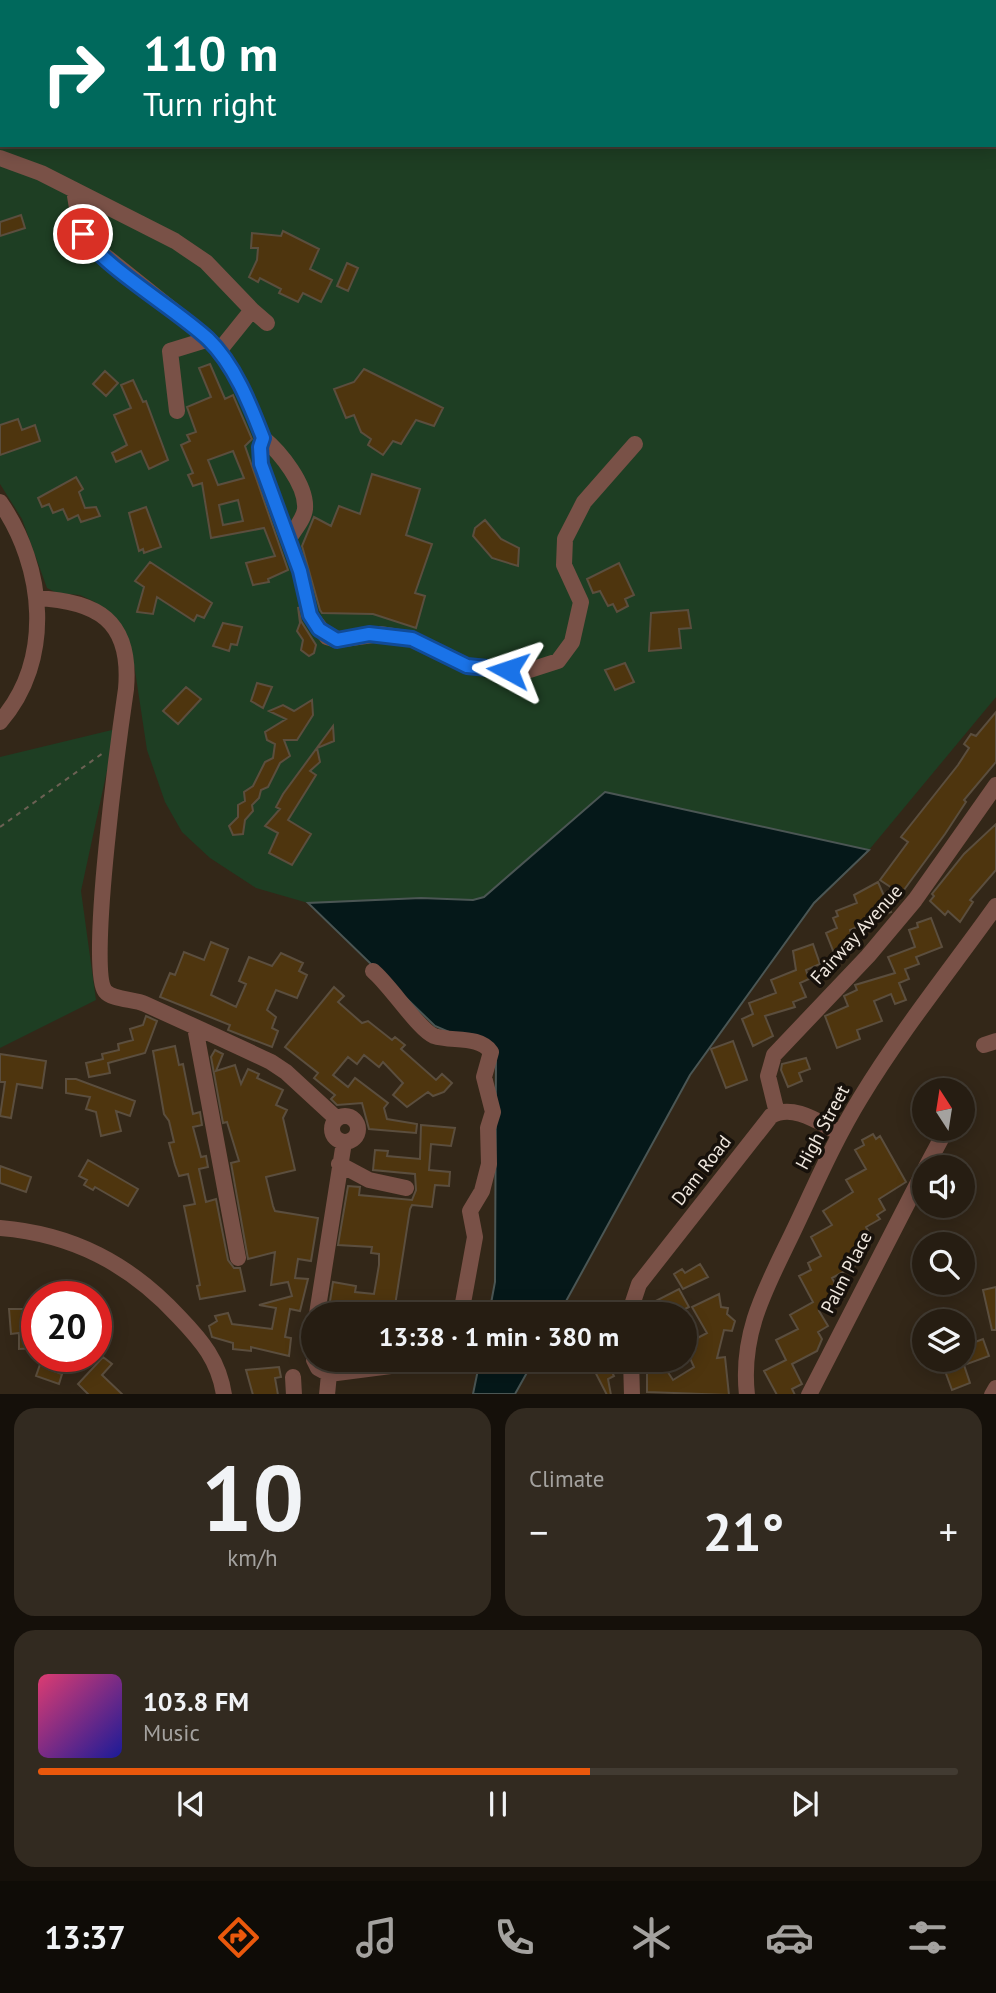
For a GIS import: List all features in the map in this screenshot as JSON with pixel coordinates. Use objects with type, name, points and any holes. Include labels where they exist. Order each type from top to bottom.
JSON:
[{"type":"street","points":[[0,158],[85,192],[189,250],[206,262],[267,323]]},
{"type":"street","points":[[85,192],[79,220],[89,243],[214,345],[263,438],[288,462],[305,510],[289,539]]},
{"type":"street","points":[[177,411],[170,351],[214,345],[253,310]]},
{"type":"street","points":[[263,438],[260,447],[261,464],[289,539],[310,615],[327,637],[337,640],[380,634],[412,639],[467,666],[530,670],[547,666],[566,653],[581,609],[562,556],[574,517],[635,444]]},
{"type":"street","points":[[0,502],[26,556],[36,598],[38,633],[36,656],[21,692],[0,722]]},
{"type":"street","points":[[36,598],[74,600],[101,614],[114,629],[124,652],[127,675],[102,906],[100,982],[108,995],[132,999],[286,1072],[337,1119],[332,1131],[336,1138],[344,1142],[319,1302]]},
{"type":"street","name":"Fairway Avenue","points":[[777,1113],[768,1076],[774,1055],[868,956],[915,900],[996,785]]},
{"type":"street","name":"High Street","points":[[747,1394],[745,1353],[748,1334],[840,1133],[863,1094],[996,906]]},
{"type":"street","points":[[373,971],[390,986],[422,1028],[433,1035],[479,1042],[491,1052],[484,1083],[493,1112],[488,1128],[489,1164],[482,1191],[470,1211],[475,1237],[463,1302]]},
{"type":"street","points":[[195,1027],[238,1258]]},
{"type":"street","points":[[777,1113],[796,1113],[840,1133]]},
{"type":"street","name":"Dam Road","points":[[633,1302],[639,1284],[762,1124],[777,1113]]},
{"type":"street","points":[[340,1164],[369,1181],[406,1188]]},
{"type":"street","name":"Palm Place","points":[[810,1394],[912,1194]]},
{"type":"street","points":[[0,1228],[59,1237],[121,1265],[165,1302],[203,1342],[212,1353],[223,1389]]},
{"type":"street","points":[[325,1372],[344,1372]]},
{"type":"street","points":[[631,1372],[632,1394]]},
{"type":"street","points":[[327,1394],[328,1374]]},
{"type":"street","points":[[293,1377],[294,1394]]},
{"type":"path","points":[[0,827],[118,742]]},
{"type":"green space","points":[[0,147],[996,147],[996,697],[869,850],[605,792],[484,897],[473,900],[421,898],[308,903],[256,888],[210,858],[182,832],[165,802],[147,750],[134,664],[95,602],[80,595],[57,593],[47,588],[22,519],[0,484]]},
{"type":"green space","points":[[116,729],[81,891],[96,1000],[0,1048],[0,757]]},
{"type":"shaded area","points":[[605,792],[869,850],[814,903],[690,1075],[566,1302],[491,1302],[495,1282],[496,1052],[435,1026],[308,903],[421,898],[473,900],[484,897]]},
{"type":"shaded area","points":[[478,1372],[527,1372],[515,1394],[473,1394]]},
{"type":"building","points":[[21,215],[25,228],[0,236],[0,222]]},
{"type":"building","points":[[283,231],[319,249],[310,269],[332,280],[321,302],[303,293],[298,302],[279,293],[281,289],[260,278],[258,282],[249,277],[257,260],[258,248],[251,248],[252,233],[281,236]]},
{"type":"building","points":[[347,263],[358,268],[348,291],[337,286]]},
{"type":"building","points":[[210,364],[225,399],[233,395],[252,439],[245,446],[288,570],[268,579],[269,582],[253,585],[246,563],[275,556],[264,528],[211,538],[202,483],[193,486],[188,475],[193,473],[181,445],[190,441],[187,435],[196,432],[187,407],[211,397],[199,368]],"holes":[[[233,451],[244,478],[218,485],[208,460]],[[238,500],[243,521],[223,525],[219,505]]]},
{"type":"building","points":[[364,369],[443,408],[434,426],[416,420],[401,444],[393,441],[383,455],[368,445],[371,439],[361,432],[354,415],[346,418],[334,389],[354,382]]},
{"type":"building","points":[[105,371],[118,383],[106,396],[93,384]]},
{"type":"building","points":[[133,380],[143,402],[146,401],[168,460],[149,469],[141,451],[116,462],[112,453],[127,445],[114,415],[131,408],[121,385]]},
{"type":"building","points":[[18,419],[22,430],[35,425],[40,441],[0,455],[0,425]]},
{"type":"building","points":[[372,474],[420,489],[406,535],[432,544],[415,593],[425,596],[416,628],[373,614],[322,613],[320,610],[302,546],[314,517],[331,526],[339,506],[360,514]]},
{"type":"building","points":[[76,477],[83,489],[79,492],[85,508],[96,507],[100,516],[81,522],[78,515],[68,520],[63,509],[53,513],[49,504],[42,507],[38,498]]},
{"type":"building","points":[[146,507],[161,547],[144,553],[143,549],[139,551],[129,513]]},
{"type":"building","points":[[485,520],[501,539],[519,548],[518,566],[492,558],[473,536],[475,528]]},
{"type":"building","points":[[150,562],[212,603],[204,618],[197,615],[194,621],[157,597],[153,614],[137,612],[144,587],[135,581]]},
{"type":"building","points":[[619,563],[634,595],[625,599],[628,606],[617,612],[613,604],[608,606],[600,591],[593,593],[587,579]]},
{"type":"building","points":[[298,607],[301,621],[316,645],[314,653],[309,656],[301,650],[303,640],[297,631],[300,623]]},
{"type":"building","points":[[688,610],[691,628],[679,629],[681,648],[649,651],[651,613]]},
{"type":"building","points":[[223,623],[242,627],[237,645],[231,644],[229,651],[213,646]]},
{"type":"building","points":[[625,663],[634,682],[615,690],[605,670]]},
{"type":"building","points":[[257,683],[272,687],[263,708],[251,701]]},
{"type":"building","points":[[186,687],[201,699],[178,724],[163,711]]},
{"type":"building","points":[[312,700],[313,715],[297,740],[284,740],[290,756],[280,763],[268,787],[261,790],[259,798],[252,805],[253,811],[245,820],[243,834],[233,835],[229,826],[238,817],[238,805],[245,801],[244,792],[253,786],[265,762],[273,758],[275,744],[267,740],[265,732],[286,719],[269,711],[283,705],[294,711]]},
{"type":"building","points":[[996,712],[996,762],[964,800],[966,802],[945,834],[901,894],[880,880],[908,842],[901,837],[958,765],[969,748],[964,744],[971,734],[976,736]]},
{"type":"building","points":[[333,726],[334,741],[317,748],[320,762],[310,771],[316,775],[288,820],[311,834],[292,865],[269,853],[278,833],[265,826],[280,809],[276,807],[283,794]]},
{"type":"building","points":[[996,824],[996,870],[970,900],[973,902],[960,922],[948,911],[945,915],[930,901],[934,896],[932,894],[964,854]]},
{"type":"building","points":[[878,882],[891,912],[850,930],[853,939],[843,943],[847,954],[836,958],[826,933],[837,928],[833,918],[838,916],[836,911],[857,903],[854,895]]},
{"type":"building","points":[[931,918],[942,947],[916,957],[919,964],[905,969],[909,979],[899,983],[906,1000],[895,1004],[891,994],[874,1001],[882,1021],[857,1030],[860,1039],[837,1048],[825,1016],[848,1006],[844,996],[857,990],[855,985],[895,973],[888,957],[915,947],[909,930],[918,927],[917,923]]},
{"type":"building","points":[[211,942],[228,949],[211,995],[236,1007],[246,984],[239,981],[249,957],[272,966],[281,953],[303,963],[299,971],[307,975],[297,998],[276,990],[267,1010],[276,1017],[272,1028],[278,1031],[272,1047],[228,1030],[230,1025],[160,997],[170,973],[175,975],[184,952],[204,960]]},
{"type":"building","points":[[813,944],[820,964],[806,970],[809,979],[800,983],[806,997],[793,1002],[795,1007],[765,1016],[773,1036],[753,1046],[742,1019],[753,1014],[749,1003],[776,993],[771,980],[796,970],[793,951]]},
{"type":"building","points":[[334,987],[344,996],[338,1002],[362,1023],[368,1021],[392,1040],[395,1037],[405,1045],[401,1049],[436,1080],[442,1074],[452,1083],[444,1092],[433,1096],[428,1092],[407,1107],[393,1095],[403,1083],[383,1062],[379,1067],[364,1055],[357,1064],[348,1057],[333,1075],[348,1087],[355,1078],[388,1103],[384,1108],[387,1119],[417,1124],[416,1133],[369,1129],[362,1103],[337,1105],[331,1099],[335,1095],[314,1078],[318,1073],[285,1047]]},
{"type":"building","points":[[146,1016],[157,1021],[145,1053],[108,1063],[110,1073],[89,1077],[86,1063],[103,1059],[102,1054],[119,1050],[118,1044],[133,1040],[130,1029],[143,1025]]},
{"type":"building","points":[[733,1041],[747,1080],[726,1088],[711,1049]]},
{"type":"building","points":[[175,1046],[179,1065],[183,1064],[193,1114],[200,1112],[202,1125],[193,1127],[201,1157],[206,1156],[208,1167],[199,1169],[206,1202],[216,1199],[228,1260],[234,1268],[240,1268],[245,1291],[200,1299],[197,1286],[200,1285],[184,1206],[195,1204],[188,1174],[179,1176],[175,1165],[169,1143],[174,1142],[169,1121],[164,1114],[153,1051]]},
{"type":"building","points":[[215,1050],[223,1054],[216,1071],[235,1065],[241,1084],[248,1069],[259,1074],[257,1078],[283,1090],[276,1105],[287,1110],[283,1118],[295,1170],[266,1177],[273,1206],[275,1211],[318,1218],[311,1261],[298,1259],[295,1278],[308,1279],[300,1311],[290,1309],[285,1337],[291,1338],[289,1356],[251,1347],[251,1351],[233,1349],[233,1343],[212,1337],[209,1326],[217,1321],[215,1316],[228,1313],[232,1324],[272,1329],[276,1308],[259,1305],[292,1296],[288,1282],[271,1285],[275,1252],[248,1259],[231,1163],[239,1161],[227,1122],[223,1123],[211,1057]]},
{"type":"building","points":[[0,1054],[46,1061],[42,1088],[17,1084],[11,1118],[0,1116],[5,1082],[0,1082]]},
{"type":"building","points":[[806,1058],[810,1069],[799,1073],[802,1081],[788,1087],[781,1070],[782,1064]]},
{"type":"building","points":[[66,1079],[76,1079],[135,1101],[130,1116],[116,1111],[121,1131],[101,1136],[96,1112],[86,1109],[90,1097],[66,1093]]},
{"type":"building","points":[[421,1125],[455,1128],[451,1146],[431,1144],[429,1170],[450,1172],[449,1186],[435,1185],[432,1207],[412,1205],[410,1209],[396,1302],[330,1302],[333,1282],[356,1286],[355,1292],[374,1294],[379,1265],[379,1254],[371,1253],[372,1247],[338,1245],[348,1186],[360,1187],[359,1195],[412,1200],[416,1190],[415,1174],[373,1170],[375,1150],[388,1151],[387,1156],[420,1159]]},
{"type":"building","points":[[873,1134],[876,1139],[880,1136],[906,1182],[879,1199],[885,1210],[877,1215],[880,1219],[866,1227],[873,1239],[851,1255],[856,1265],[832,1278],[843,1298],[819,1311],[828,1326],[818,1332],[822,1339],[817,1351],[792,1364],[802,1384],[792,1389],[794,1394],[776,1394],[764,1371],[786,1360],[776,1340],[798,1329],[790,1315],[813,1302],[799,1276],[811,1270],[808,1263],[821,1256],[811,1237],[832,1225],[823,1211],[853,1192],[846,1180],[866,1169],[855,1150],[864,1145],[862,1140]]},
{"type":"building","points":[[88,1160],[138,1189],[128,1206],[95,1187],[93,1190],[84,1185],[87,1180],[79,1176]]},
{"type":"building","points":[[0,1166],[31,1177],[26,1192],[0,1183]]},
{"type":"building","points":[[700,1264],[708,1277],[683,1289],[674,1274],[682,1269],[685,1273]]},
{"type":"building","points":[[996,1287],[996,1330],[992,1330],[983,1290]]},
{"type":"building","points":[[679,1289],[686,1302],[654,1302]]},
{"type":"building","points":[[719,1294],[721,1307],[728,1308],[727,1314],[735,1321],[732,1331],[724,1330],[717,1358],[725,1357],[729,1394],[647,1392],[647,1372],[668,1372],[673,1380],[686,1372],[697,1372],[697,1338],[707,1333],[697,1316],[697,1305]]},
{"type":"building","points":[[9,1309],[21,1309],[21,1349],[19,1333],[11,1334]]},
{"type":"building","points":[[983,1339],[989,1356],[975,1361],[975,1342]]},
{"type":"building","points":[[279,1367],[281,1377],[275,1378],[278,1394],[253,1394],[246,1370]]},
{"type":"building","points":[[37,1372],[62,1374],[59,1384],[36,1376]]},
{"type":"building","points":[[89,1372],[105,1372],[102,1375],[122,1394],[88,1394],[78,1384]]},
{"type":"building","points":[[595,1372],[612,1372],[614,1376],[608,1379],[611,1394],[606,1394]]},
{"type":"building","points":[[945,1372],[966,1372],[970,1383],[952,1390]]},
{"type":"route","points":[[83,234],[96,250],[188,321],[219,351],[243,393],[263,438],[260,447],[261,464],[300,571],[310,615],[319,629],[327,637],[337,640],[361,634],[412,639],[467,666],[508,670]]}]
